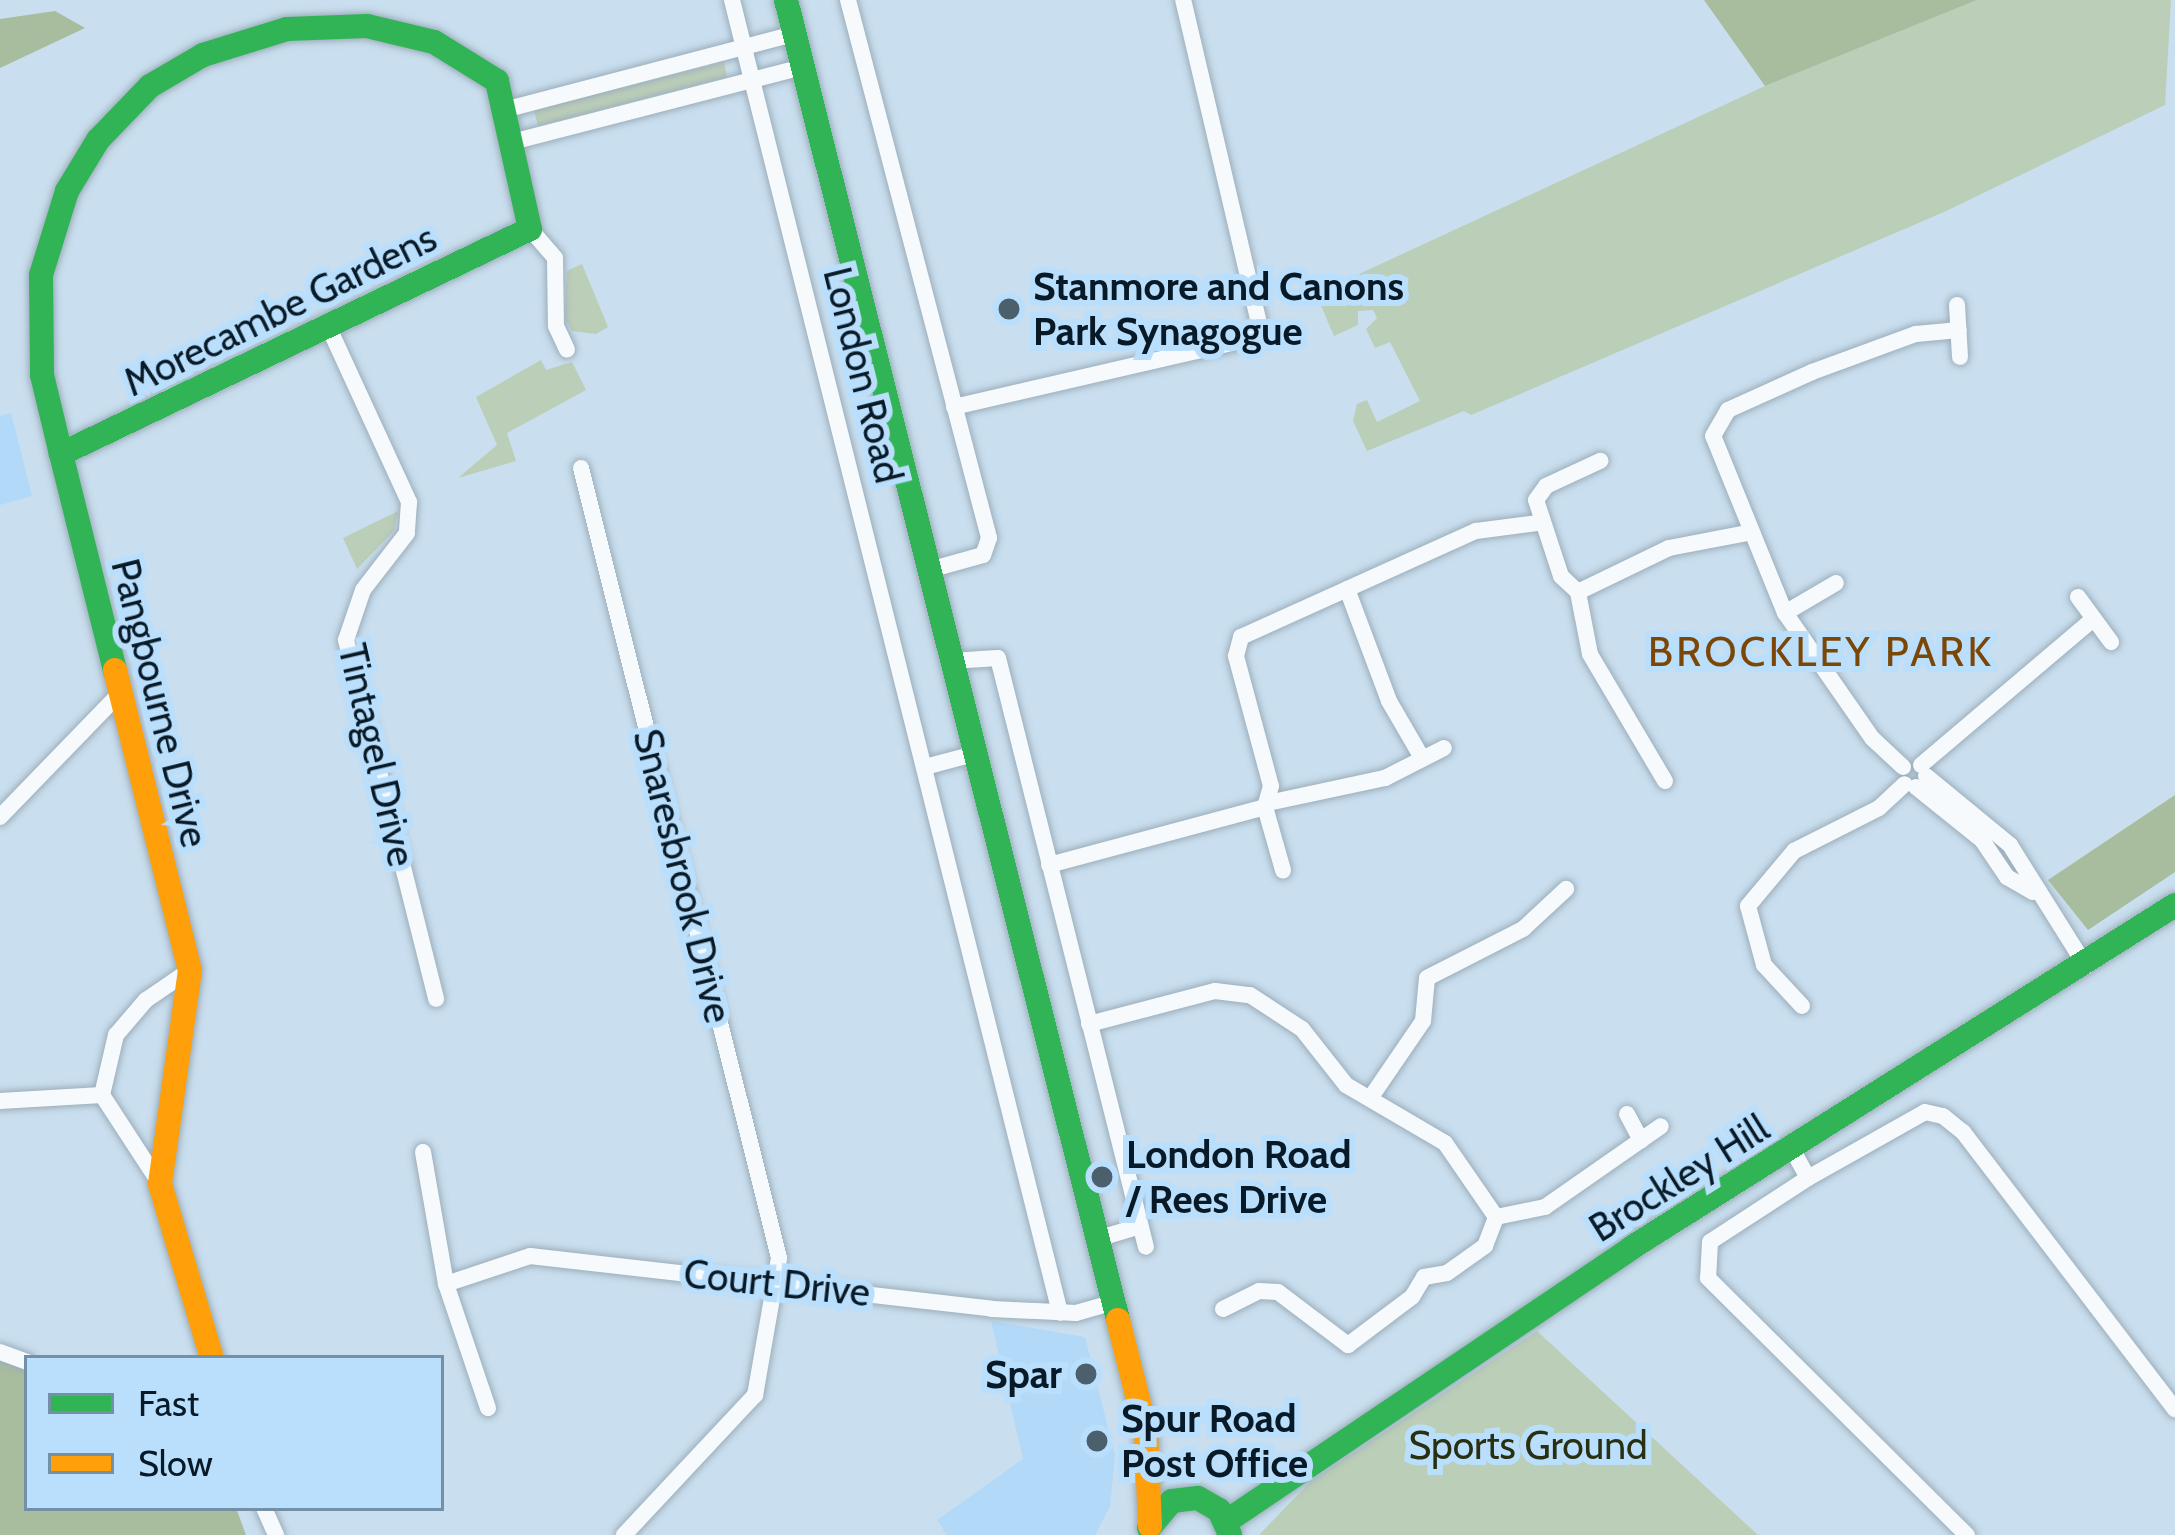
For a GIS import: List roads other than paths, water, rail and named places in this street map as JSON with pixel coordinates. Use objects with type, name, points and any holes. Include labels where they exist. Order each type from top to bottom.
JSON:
[{"type":"main road","name":"London Road","points":[[786,0],[1146,1431],[1149,1530]]},
{"type":"main road","name":"Pangbourne Drive","points":[[211,1355],[160,1184],[190,970],[42,375],[41,275],[74,179],[150,86],[236,41],[287,29],[368,26],[456,52],[497,81],[504,110]]},
{"type":"main road","points":[[504,110],[530,229]]},
{"type":"main road","name":"Morecambe Gardens","points":[[61,454],[530,229]]},
{"type":"main road","name":"Brockley Hill","points":[[1228,1528],[1792,1149],[2086,966],[2175,905]]},
{"type":"main road","name":"London Road","points":[[1146,1431],[1168,1472],[1228,1528]]},
{"type":"main road","points":[[1149,1530],[1172,1501],[1198,1498]]},
{"type":"street","name":"London Road","points":[[732,0],[1060,1313]]},
{"type":"street","name":"London Road","points":[[848,0],[988,548],[928,570]]},
{"type":"street","points":[[954,406],[1262,336],[1183,0]]},
{"type":"street","points":[[504,110],[794,34]]},
{"type":"street","points":[[512,142],[803,67]]},
{"type":"street","points":[[530,229],[555,258],[555,316],[567,350]]},
{"type":"street","points":[[1957,304],[1960,357]]},
{"type":"street","name":"Tintagel Drive","points":[[329,328],[409,502],[407,533],[364,590],[346,640],[436,999]]},
{"type":"street","points":[[1959,330],[1916,334],[1812,372],[1720,417],[1714,446],[1747,533],[1785,613],[1871,738],[1914,776],[2000,834],[2032,892],[2086,966]]},
{"type":"street","points":[[1600,460],[1546,486],[1536,500],[1538,523],[1561,576],[1578,592],[1590,654],[1665,781]]},
{"type":"street","name":"Snaresbrook Drive","points":[[581,468],[778,1258],[754,1395],[624,1535]]},
{"type":"street","points":[[1283,870],[1266,805],[1238,642],[1247,631],[1438,548],[1495,526],[1538,523]]},
{"type":"street","points":[[1578,592],[1669,548],[1747,533]]},
{"type":"street","points":[[1785,613],[1836,583]]},
{"type":"street","points":[[1347,589],[1389,701],[1422,758]]},
{"type":"street","points":[[2078,597],[2111,642]]},
{"type":"street","points":[[1802,1006],[1765,965],[1748,906],[1794,851],[1879,808],[2093,619]]},
{"type":"street","points":[[951,661],[998,658],[1146,1247]]},
{"type":"street","points":[[0,818],[121,692]]},
{"type":"street","points":[[1049,865],[1401,770],[1444,748]]},
{"type":"street","points":[[926,767],[974,754]]},
{"type":"street","points":[[1371,1097],[1423,1021],[1427,978],[1523,929],[1566,889]]},
{"type":"street","points":[[0,1102],[102,1095],[116,1035],[146,1000],[190,970]]},
{"type":"street","points":[[1090,1024],[1238,991],[1292,1021],[1336,1077],[1445,1143],[1496,1217]]},
{"type":"street","name":"Pangbourne Drive","points":[[102,1095],[160,1184]]},
{"type":"street","points":[[1967,1535],[1708,1278],[1710,1242],[1808,1178],[1924,1112],[1943,1116],[1963,1132],[2175,1409]]},
{"type":"street","points":[[1627,1114],[1641,1139]]},
{"type":"street","points":[[1496,1217],[1545,1207],[1661,1126]]},
{"type":"street","points":[[1792,1149],[1808,1178]]},
{"type":"street","points":[[423,1152],[446,1283],[488,1408]]},
{"type":"street","points":[[1223,1309],[1258,1291],[1278,1292],[1348,1345],[1412,1297],[1424,1277],[1447,1273],[1485,1246],[1496,1217]]},
{"type":"street","points":[[1096,1239],[1140,1226]]},
{"type":"street","name":"Court Drive","points":[[446,1283],[530,1256],[1060,1313],[1112,1303]]},
{"type":"place","name":"Stanmore and Canons Park Synagogue","points":[[1009,309]]},
{"type":"place","name":"London Road / Rees Drive","points":[[1102,1177]]},
{"type":"place","name":"Spar","points":[[1086,1374]]},
{"type":"place","name":"Spur Road Post Office","points":[[1097,1441]]},
{"type":"district","name":"BROCKLEY PARK","points":[[1821,651]]},
{"type":"park label","name":"Sports Ground","points":[[1528,1445]]}]
